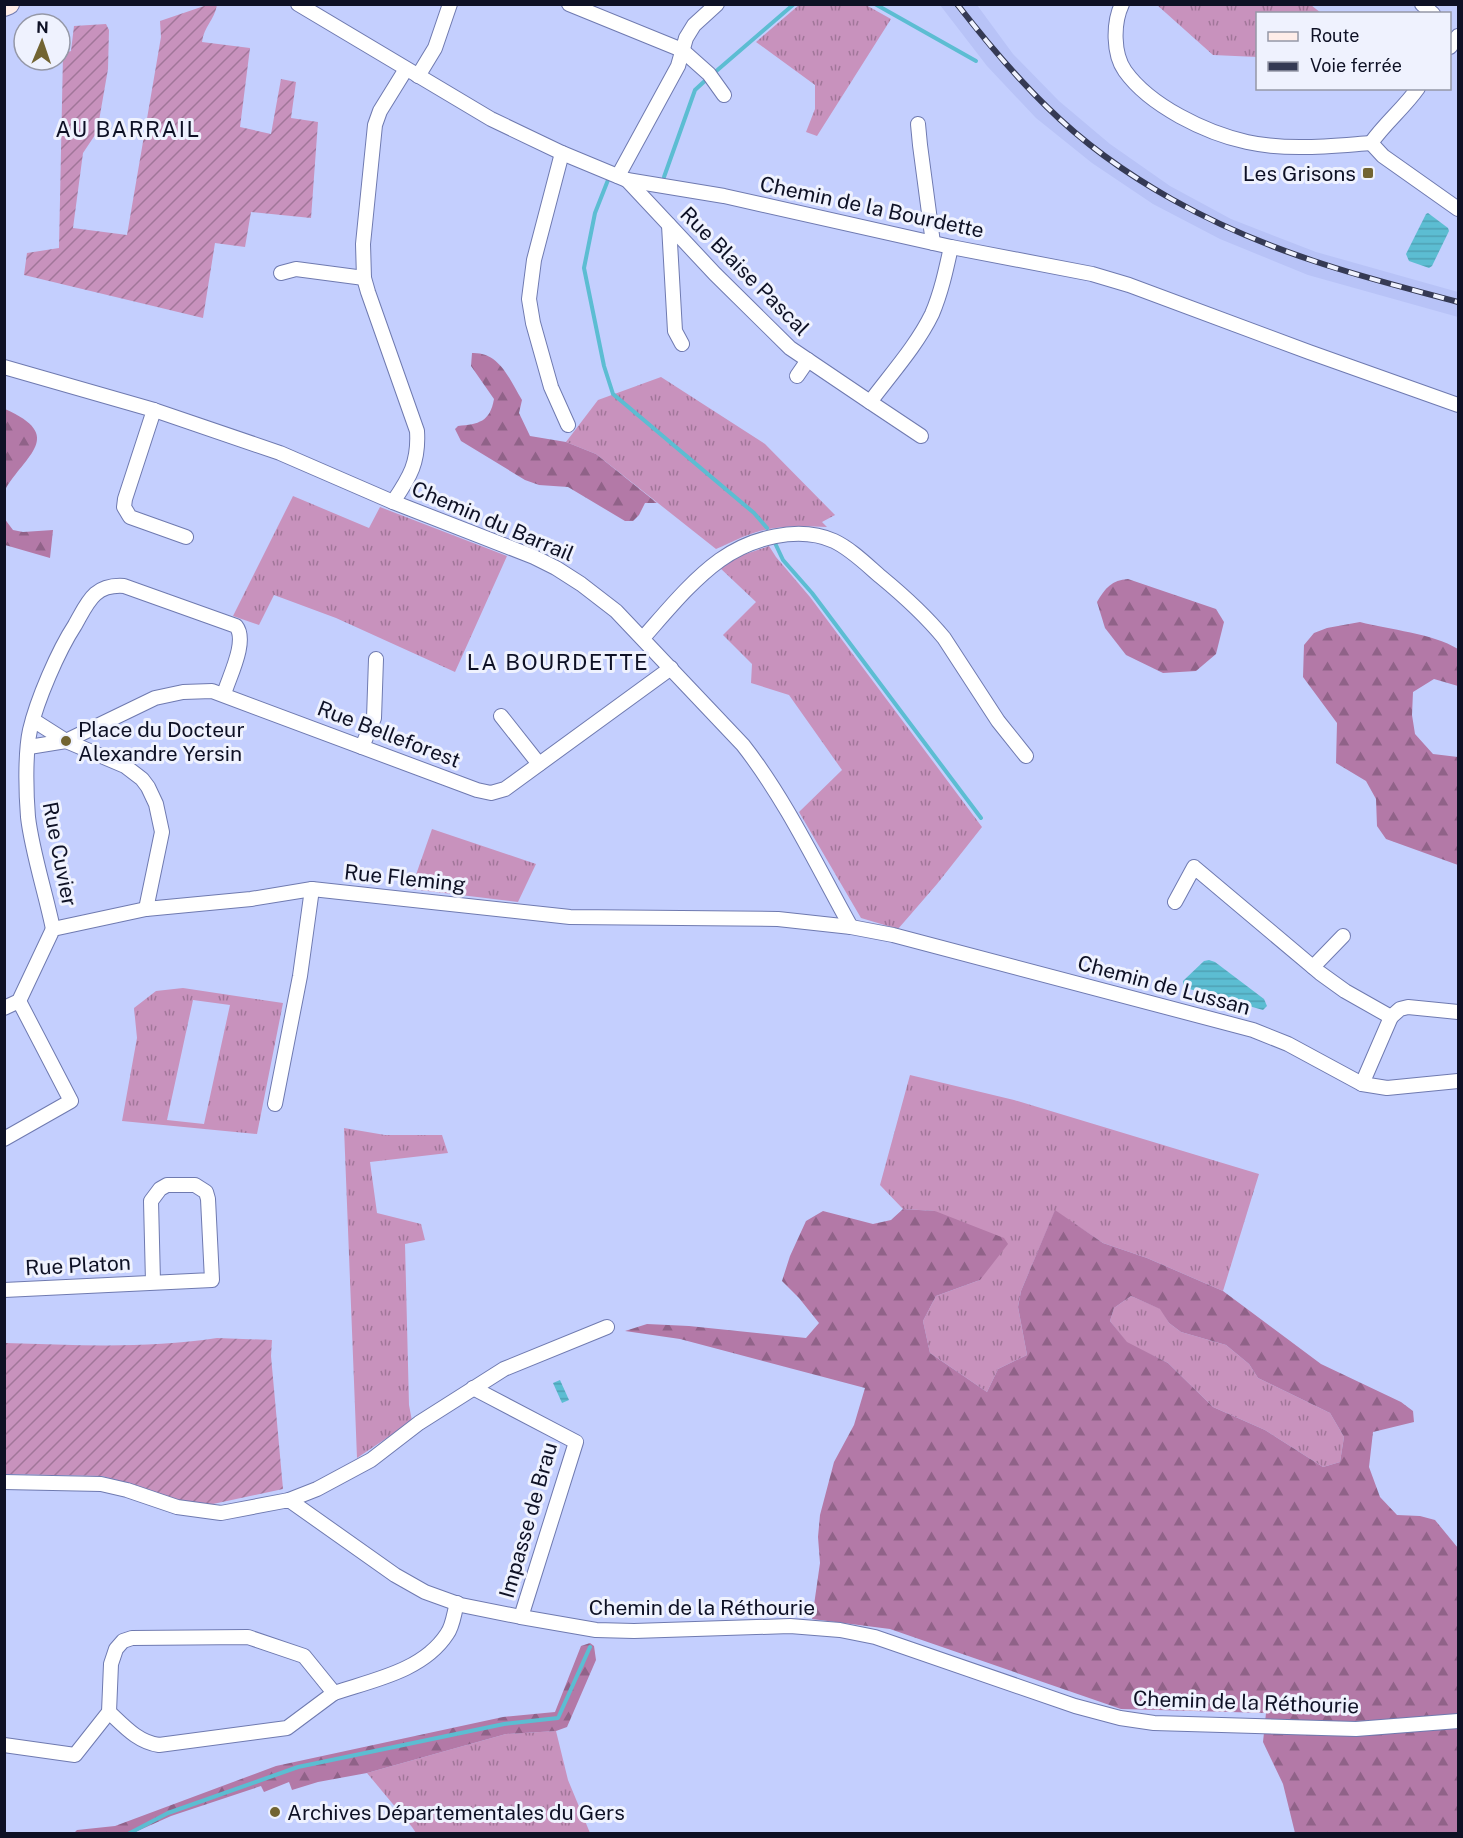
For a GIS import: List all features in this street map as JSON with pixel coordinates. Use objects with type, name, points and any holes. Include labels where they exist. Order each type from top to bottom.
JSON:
[{"type":"main road","points":[[4,6],[9,4]]},
{"type":"street","name":"Chemin de la Bourdette","points":[[298,4],[491,119],[562,153],[623,178],[724,196],[951,247],[1073,270],[1129,285],[1458,405]]},
{"type":"street","points":[[393,502],[414,469],[418,445],[417,431],[364,278],[363,244],[373,131],[380,111],[435,48],[450,4]]},
{"type":"street","points":[[569,4],[682,50],[709,74],[724,95]]},
{"type":"street","points":[[623,178],[678,66],[686,38],[694,25],[717,4]]},
{"type":"street","points":[[1122,4],[1116,27],[1116,44],[1124,70],[1153,98],[1196,126],[1220,135],[1260,144],[1310,148],[1371,143]]},
{"type":"street","points":[[1371,143],[1381,128],[1398,113],[1416,90]]},
{"type":"street","points":[[918,124],[933,243]]},
{"type":"street","points":[[1371,143],[1383,156],[1458,209]]},
{"type":"street","points":[[562,153],[534,260],[529,299],[533,323],[551,387],[568,424]]},
{"type":"street","name":"Rue Blaise Pascal","points":[[623,178],[790,348],[921,436]]},
{"type":"street","points":[[669,225],[675,331],[682,344]]},
{"type":"street","points":[[870,402],[931,315],[940,292],[951,247]]},
{"type":"street","points":[[281,273],[296,269],[364,278]]},
{"type":"street","points":[[797,376],[807,360]]},
{"type":"street","name":"Chemin du Barrail","points":[[4,367],[154,410],[280,453],[556,568],[597,596],[643,638],[743,745],[760,767],[851,927]]},
{"type":"street","points":[[154,410],[124,507],[130,517],[186,537]]},
{"type":"street","points":[[643,638],[701,576],[740,548],[791,534],[822,537],[835,542],[854,555],[910,601],[934,626],[998,721],[1026,756]]},
{"type":"street","name":"Rue Cuvier","points":[[53,929],[28,818],[29,732],[65,640],[94,594],[114,585],[124,586],[236,626],[242,636],[224,694]]},
{"type":"street","points":[[362,747],[374,717],[376,659]]},
{"type":"street","name":"Rue Belleforest","points":[[66,741],[155,698],[197,691],[212,691],[485,792],[505,789],[671,668]]},
{"type":"street","points":[[501,716],[539,764]]},
{"type":"street","points":[[33,720],[66,741],[125,766],[142,779],[153,794],[162,832],[146,909]]},
{"type":"street","points":[[28,747],[66,741]]},
{"type":"street","points":[[1175,902],[1194,867],[1313,967],[1345,991],[1390,1017]]},
{"type":"street","points":[[275,1104],[300,976],[312,889]]},
{"type":"street","name":"Rue Fleming","points":[[53,929],[146,909],[312,889],[570,917],[778,919],[851,927]]},
{"type":"street","name":"Chemin de Lussan","points":[[851,927],[893,935],[1253,1030],[1288,1044],[1362,1084],[1387,1088],[1458,1081]]},
{"type":"street","points":[[4,1008],[19,1001],[53,929]]},
{"type":"street","points":[[1313,967],[1343,936]]},
{"type":"street","points":[[4,1139],[71,1101],[19,1001]]},
{"type":"street","points":[[1362,1084],[1390,1017],[1400,1009],[1408,1007],[1458,1012]]},
{"type":"street","name":"Rue Platon","points":[[4,1290],[212,1280],[208,1199],[201,1187],[167,1185],[154,1194],[151,1201],[153,1282]]},
{"type":"street","points":[[4,1482],[101,1484],[177,1507],[221,1513],[289,1500],[317,1489],[371,1460],[419,1423],[504,1369],[607,1327]]},
{"type":"street","name":"Impasse de Brau","points":[[473,1388],[576,1442],[521,1617]]},
{"type":"street","name":"Chemin de la Réthourie","points":[[289,1500],[394,1575],[425,1592],[457,1603],[521,1617],[596,1630],[790,1626],[840,1630],[875,1637],[1076,1706],[1120,1718],[1154,1723],[1356,1729],[1458,1721]]},
{"type":"street","points":[[110,1712],[132,1734],[146,1743],[159,1745],[287,1728],[334,1693],[399,1671],[434,1651],[449,1632],[457,1603]]},
{"type":"street","points":[[4,1745],[75,1755],[110,1712],[111,1664],[116,1649],[123,1641],[132,1638],[248,1637],[304,1656],[334,1693]]},
{"type":"shaded area","points":[[940,5],[977,5],[1013,54],[1059,101],[1110,144],[1170,186],[1231,219],[1316,252],[1458,292],[1458,317],[1308,275],[1220,239],[1153,204],[1092,163],[1036,118],[987,66]]},
{"type":"shaded area","points":[[1428,213],[1449,231],[1429,268],[1409,261],[1406,254]]},
{"type":"shaded area","points":[[1204,961],[1215,962],[1264,999],[1267,1006],[1263,1010],[1186,988],[1183,981]]},
{"type":"shaded area","points":[[560,1380],[569,1400],[562,1403],[553,1383]]},
{"type":"green space","points":[[210,4],[217,5],[202,42],[250,48],[240,127],[271,134],[281,79],[296,82],[291,118],[318,122],[311,218],[251,212],[245,247],[215,243],[203,318],[24,275],[27,253],[59,248],[63,72],[72,72],[74,26],[106,24],[109,30],[108,69],[97,132],[83,153],[73,228],[127,235],[161,37],[160,21]]},
{"type":"green space","points":[[799,5],[866,5],[891,19],[817,136],[806,132],[815,109],[815,85],[756,42]]},
{"type":"green space","points":[[1157,5],[1311,5],[1320,12],[1256,12],[1256,57],[1213,55]]},
{"type":"green space","points":[[472,353],[490,357],[503,368],[522,400],[519,413],[530,436],[566,442],[596,454],[657,503],[645,503],[633,521],[625,521],[568,487],[539,485],[525,480],[461,441],[455,429],[458,426],[478,423],[486,417],[490,413],[494,399],[471,366]]},
{"type":"green space","points":[[661,377],[765,444],[835,515],[822,522],[827,527],[793,526],[768,529],[716,549],[596,454],[566,442],[598,400]]},
{"type":"green space","points":[[5,409],[34,428],[37,437],[30,456],[5,490]]},
{"type":"green space","points":[[293,496],[369,528],[380,507],[507,556],[455,672],[336,618],[274,595],[259,625],[233,616]]},
{"type":"green space","points":[[4,518],[13,530],[23,532],[53,530],[50,558],[5,545]]},
{"type":"green space","points":[[769,546],[810,597],[982,827],[898,929],[861,918],[799,812],[842,770],[789,695],[751,683],[752,664],[723,635],[756,602],[719,567],[731,559]]},
{"type":"green space","points":[[1128,579],[1216,609],[1224,622],[1216,654],[1196,671],[1163,673],[1126,655],[1105,628],[1097,602],[1110,586]]},
{"type":"green space","points":[[1360,622],[1436,639],[1458,649],[1458,686],[1434,679],[1413,692],[1412,715],[1415,734],[1433,754],[1458,757],[1458,865],[1386,839],[1377,826],[1376,799],[1366,781],[1336,763],[1337,723],[1303,677],[1304,645],[1314,633],[1327,628]]},
{"type":"green space","points":[[432,829],[536,864],[518,902],[411,889]]},
{"type":"green space","points":[[183,988],[283,1003],[257,1134],[122,1121],[137,1038],[134,1008],[156,991]],"holes":[[[193,1000],[230,1005],[204,1124],[167,1120]]]},
{"type":"green space","points":[[910,1075],[1014,1100],[1259,1174],[1223,1291],[1147,1258],[1103,1243],[1055,1211],[1021,1291],[1018,1307],[1027,1355],[998,1369],[987,1392],[930,1353],[923,1321],[936,1296],[980,1280],[935,1211],[903,1209],[880,1185]]},
{"type":"green space","points":[[344,1128],[385,1135],[442,1135],[448,1153],[370,1162],[377,1213],[421,1224],[425,1240],[405,1244],[409,1405],[412,1421],[357,1458]]},
{"type":"green space","points":[[903,1209],[935,1211],[1004,1238],[1008,1244],[980,1280],[936,1296],[923,1321],[930,1353],[987,1392],[998,1369],[1027,1355],[1018,1307],[1021,1291],[1055,1210],[1103,1243],[1147,1258],[1223,1291],[1321,1364],[1401,1402],[1413,1411],[1414,1422],[1373,1432],[1369,1467],[1380,1497],[1397,1515],[1420,1516],[1435,1520],[1458,1548],[1458,1833],[1295,1833],[1283,1784],[1263,1742],[1266,1713],[1121,1709],[890,1629],[812,1619],[820,1563],[818,1537],[820,1515],[834,1462],[854,1425],[865,1388],[680,1339],[625,1331],[647,1324],[806,1338],[819,1323],[782,1281],[790,1256],[806,1221],[823,1211],[873,1224],[891,1220]],"holes":[[[1131,1296],[1160,1309],[1169,1323],[1181,1332],[1226,1345],[1249,1364],[1258,1378],[1330,1413],[1344,1437],[1340,1462],[1323,1467],[1265,1430],[1213,1407],[1168,1363],[1127,1342],[1110,1321],[1114,1308]]]},
{"type":"green space","points":[[1131,1296],[1161,1309],[1169,1323],[1181,1332],[1226,1345],[1249,1364],[1258,1378],[1330,1413],[1344,1437],[1340,1462],[1323,1467],[1265,1430],[1213,1407],[1168,1363],[1127,1343],[1110,1321],[1114,1308]]},
{"type":"green space","points":[[217,1338],[272,1340],[271,1356],[283,1489],[199,1505],[179,1501],[136,1485],[102,1476],[5,1474],[5,1343],[137,1345]]},
{"type":"green space","points":[[590,1643],[594,1646],[596,1660],[567,1727],[556,1731],[506,1734],[367,1773],[318,1782],[292,1790],[289,1782],[264,1792],[261,1786],[171,1816],[133,1833],[74,1833],[77,1830],[115,1826],[276,1766],[503,1717],[555,1712],[581,1646]]},
{"type":"green space","points":[[556,1731],[568,1780],[590,1833],[416,1833],[367,1773],[506,1734]]},
{"type":"waterway","points":[[714,73],[794,4]]},
{"type":"waterway","points":[[875,4],[976,61]]},
{"type":"waterway","points":[[664,177],[695,90],[708,78]]},
{"type":"waterway","points":[[608,180],[595,213],[584,268],[604,366],[613,394],[754,513],[767,528]]},
{"type":"waterway","points":[[775,543],[783,560],[812,593],[981,818]]},
{"type":"waterway","points":[[128,1834],[168,1813],[298,1767],[504,1724],[558,1718],[590,1647]]},
{"type":"railway","points":[[957,4],[989,44],[1047,107],[1075,133],[1138,179],[1206,217],[1278,248],[1350,272],[1458,302]]},
{"type":"place","name":"Les Grisons","points":[[1368,173]]},
{"type":"place","name":"Place du Docteur Alexandre Yersin","points":[[66,741]]},
{"type":"place","name":"Archives Départementales du Gers","points":[[275,1812]]},
{"type":"district","name":"AU BARRAIL","points":[[128,129]]},
{"type":"district","name":"LA BOURDETTE","points":[[558,662]]}]
